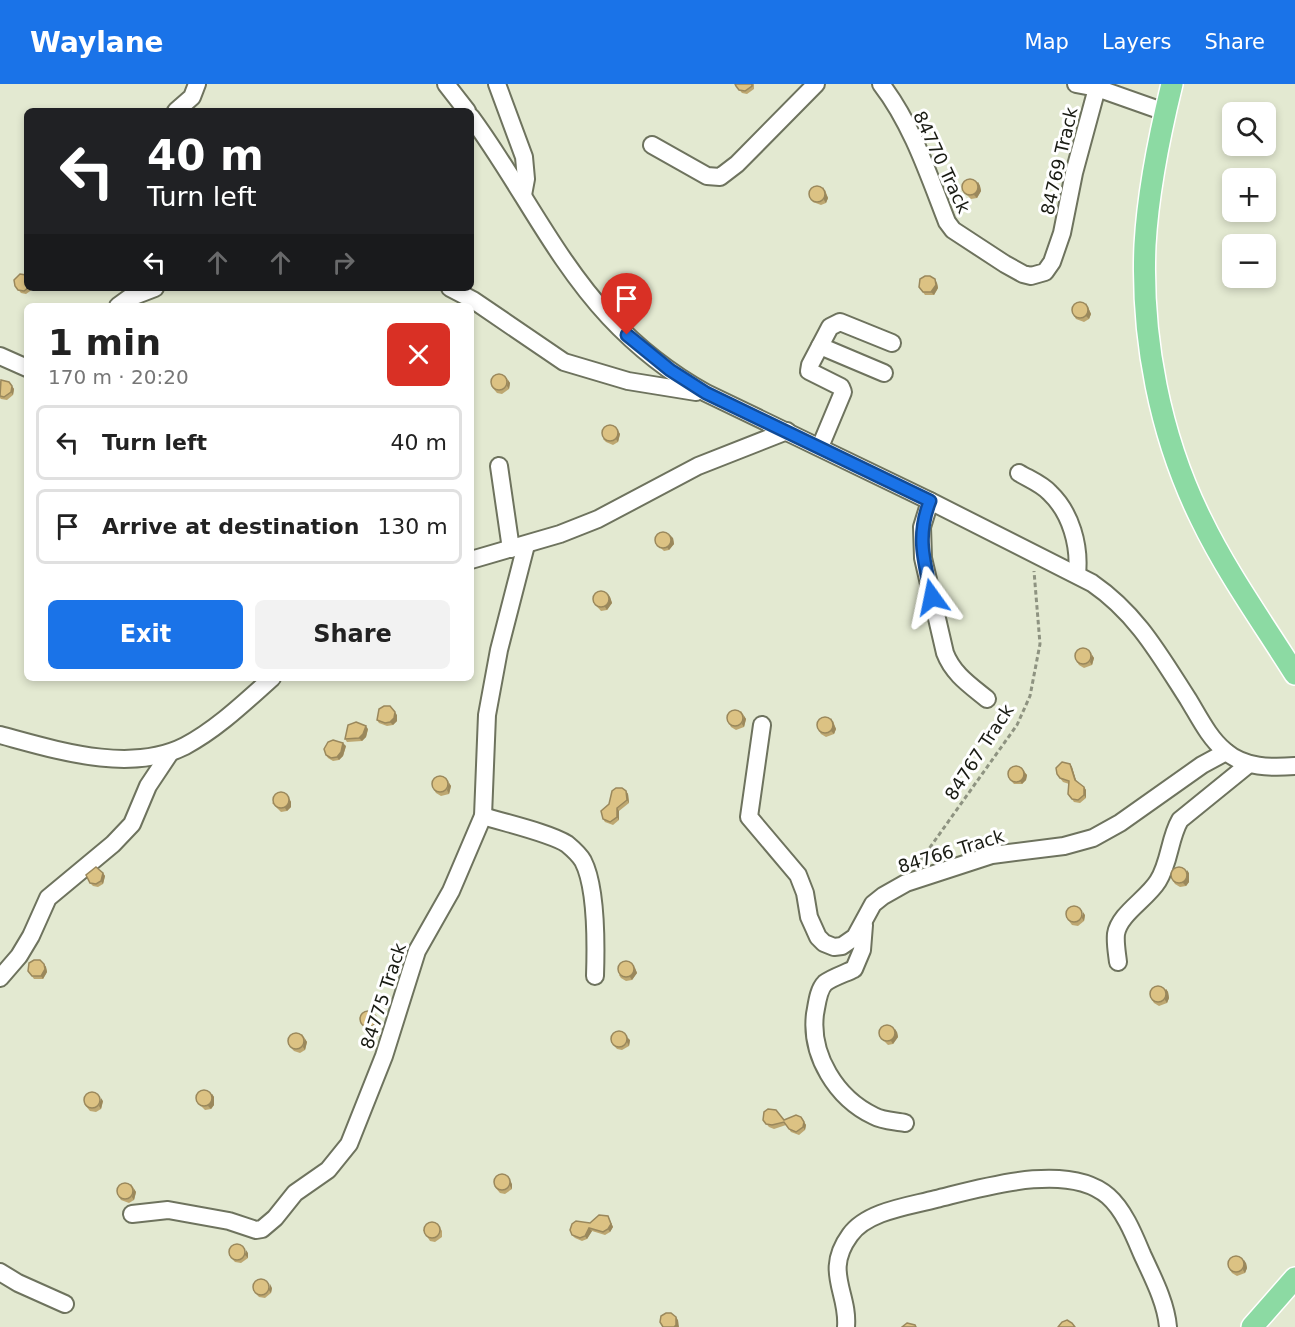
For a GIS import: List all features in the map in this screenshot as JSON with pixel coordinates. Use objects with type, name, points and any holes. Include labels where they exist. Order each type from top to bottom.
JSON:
[{"type":"main road","points":[[1172,84],[1152,180],[1145,245],[1145,299],[1156,380],[1173,454],[1201,519],[1228,568],[1295,674]]},
{"type":"main road","points":[[1252,1327],[1295,1278]]},
{"type":"street","points":[[179,108],[192,97],[197,84]]},
{"type":"street","points":[[446,84],[465,108]]},
{"type":"street","points":[[497,84],[525,158],[524,195]]},
{"type":"street","points":[[652,145],[707,176],[720,177],[737,164],[816,84]]},
{"type":"street","name":"84770 Track","points":[[881,84],[919,152],[947,222],[953,230],[1023,274],[1031,276],[1042,274]]},
{"type":"street","points":[[1076,84],[1097,88]]},
{"type":"street","name":"84769 Track","points":[[1042,274],[1048,268],[1058,248],[1074,173],[1097,88],[1165,112]]},
{"type":"street","points":[[474,121],[578,278],[608,316],[649,355],[706,393],[788,431],[1077,574],[1108,594],[1131,615],[1158,651],[1208,732],[1226,752],[1249,764],[1261,767],[1295,766]]},
{"type":"street","points":[[122,303],[147,291]]},
{"type":"street","points":[[456,291],[473,300],[564,363],[628,381],[706,393]]},
{"type":"street","points":[[820,447],[843,389],[809,371],[830,327],[840,322],[892,343]]},
{"type":"street","points":[[820,346],[884,373]]},
{"type":"street","points":[[0,356],[24,367]]},
{"type":"street","points":[[474,559],[519,547],[598,519],[698,466],[788,431]]},
{"type":"street","points":[[499,466],[519,547]]},
{"type":"street","points":[[1019,473],[1050,492],[1063,510],[1078,548],[1077,574]]},
{"type":"street","points":[[930,501],[921,539],[923,558],[945,653],[949,664],[958,675],[987,699]]},
{"type":"street","name":"84775 Track","points":[[132,1214],[168,1210],[229,1221],[256,1230],[262,1229],[296,1193],[328,1170],[340,1158],[353,1135],[371,1092],[417,951],[451,891],[483,816],[487,715],[519,547]]},
{"type":"street","points":[[0,735],[35,745],[113,759],[146,759],[170,753],[201,737],[268,681]]},
{"type":"street","name":"84766 Track","points":[[762,725],[748,812],[751,821],[798,875],[805,893],[813,928],[824,943],[834,946],[849,944],[878,900],[906,883],[992,855],[1064,846],[1093,838],[1120,823],[1202,765],[1226,752]]},
{"type":"street","points":[[0,978],[19,956],[31,936],[48,898],[113,844],[132,824],[148,786],[170,753]]},
{"type":"street","points":[[1118,962],[1116,939],[1119,924],[1146,897],[1158,881],[1164,869],[1173,833],[1180,820],[1249,764]]},
{"type":"street","points":[[483,816],[554,838],[565,843],[582,858],[594,916],[595,976]]},
{"type":"street","points":[[864,919],[862,950],[854,969],[825,983],[821,989],[814,1028],[816,1045],[828,1073],[850,1099],[874,1117],[905,1123]]},
{"type":"street","points":[[846,1327],[846,1313],[838,1281],[837,1266],[849,1235],[860,1224],[887,1211],[1006,1181],[1036,1178],[1080,1182],[1101,1190],[1110,1197],[1131,1228],[1153,1278],[1168,1327]]},
{"type":"street","points":[[0,1272],[64,1304]]},
{"type":"path","name":"84767 Track","points":[[906,883],[1017,726],[1030,696],[1040,644],[1032,552]]},
{"type":"building","points":[[735,84],[752,84],[752,86],[745,91],[739,90]]},
{"type":"building","points":[[967,179],[973,179],[978,187],[976,193],[967,195],[962,190],[962,184]]},
{"type":"building","points":[[814,186],[820,186],[825,194],[823,200],[814,202],[809,197],[809,191]]},
{"type":"building","points":[[20,274],[24,275],[24,291],[18,290],[14,280]]},
{"type":"building","points":[[925,276],[935,279],[936,285],[931,292],[923,292],[919,287],[920,279]]},
{"type":"building","points":[[1077,302],[1083,302],[1088,310],[1086,316],[1077,318],[1072,313],[1072,307]]},
{"type":"building","points":[[496,374],[502,374],[507,382],[505,388],[496,390],[491,385],[491,379]]},
{"type":"building","points":[[1,380],[9,382],[12,386],[11,392],[4,397],[0,396]]},
{"type":"building","points":[[607,425],[613,425],[618,433],[616,439],[607,441],[602,436],[602,430]]},
{"type":"building","points":[[660,532],[666,532],[671,540],[669,546],[660,548],[655,543],[655,537]]},
{"type":"building","points":[[598,591],[604,591],[609,599],[607,605],[598,607],[593,602],[593,596]]},
{"type":"building","points":[[1080,648],[1086,648],[1091,656],[1089,662],[1080,664],[1075,659],[1075,653]]},
{"type":"building","points":[[390,706],[395,712],[390,722],[377,720],[379,709]]},
{"type":"building","points":[[732,710],[738,710],[743,718],[741,724],[732,726],[727,721],[727,715]]},
{"type":"building","points":[[822,717],[828,717],[833,725],[831,731],[822,733],[817,728],[817,722]]},
{"type":"building","points":[[356,722],[366,726],[363,734],[359,738],[345,739],[348,725]]},
{"type":"building","points":[[333,740],[343,743],[337,757],[331,758],[326,755],[324,749],[328,742]]},
{"type":"building","points":[[1062,762],[1070,764],[1075,780],[1084,787],[1084,795],[1078,800],[1072,799],[1068,794],[1069,781],[1060,778],[1057,774],[1056,768]]},
{"type":"building","points":[[1013,766],[1019,766],[1024,774],[1022,780],[1013,782],[1008,777],[1008,771]]},
{"type":"building","points":[[437,776],[443,776],[448,784],[446,790],[437,792],[432,787],[432,781]]},
{"type":"building","points":[[616,788],[626,791],[627,800],[617,808],[617,817],[610,822],[603,819],[601,811],[609,804],[612,791]]},
{"type":"building","points":[[278,792],[284,792],[289,800],[287,806],[278,808],[273,803],[273,797]]},
{"type":"building","points":[[96,867],[103,873],[101,881],[96,884],[90,883],[86,875]]},
{"type":"building","points":[[1176,867],[1182,867],[1187,875],[1185,881],[1176,883],[1171,878],[1171,872]]},
{"type":"building","points":[[1071,906],[1077,906],[1082,914],[1080,920],[1071,922],[1066,917],[1066,911]]},
{"type":"building","points":[[40,960],[44,964],[45,969],[41,976],[32,976],[28,971],[29,963]]},
{"type":"building","points":[[623,961],[629,961],[634,969],[632,975],[623,977],[618,972],[618,966]]},
{"type":"building","points":[[1155,986],[1161,986],[1166,994],[1164,1000],[1155,1002],[1150,997],[1150,991]]},
{"type":"building","points":[[365,1011],[371,1011],[376,1019],[374,1025],[365,1027],[360,1022],[360,1016]]},
{"type":"building","points":[[884,1025],[890,1025],[895,1033],[893,1039],[884,1041],[879,1036],[879,1030]]},
{"type":"building","points":[[616,1031],[622,1031],[627,1039],[625,1045],[616,1047],[611,1042],[611,1036]]},
{"type":"building","points":[[293,1033],[299,1033],[304,1041],[302,1047],[293,1049],[288,1044],[288,1038]]},
{"type":"building","points":[[201,1090],[207,1090],[212,1098],[210,1104],[201,1106],[196,1101],[196,1095]]},
{"type":"building","points":[[89,1092],[95,1092],[100,1100],[98,1106],[89,1108],[84,1103],[84,1097]]},
{"type":"building","points":[[768,1109],[776,1110],[784,1120],[796,1115],[801,1117],[804,1122],[803,1127],[796,1132],[789,1129],[784,1122],[766,1124],[763,1120],[764,1112]]},
{"type":"building","points":[[499,1174],[505,1174],[510,1182],[508,1188],[499,1190],[494,1185],[494,1179]]},
{"type":"building","points":[[122,1183],[128,1183],[133,1191],[131,1197],[122,1199],[117,1194],[117,1188]]},
{"type":"building","points":[[599,1215],[608,1216],[611,1224],[608,1229],[603,1232],[589,1228],[585,1236],[580,1238],[572,1235],[570,1230],[576,1221],[590,1223]]},
{"type":"building","points":[[429,1222],[435,1222],[440,1230],[438,1236],[429,1238],[424,1233],[424,1227]]},
{"type":"building","points":[[234,1244],[240,1244],[245,1252],[243,1258],[234,1260],[229,1255],[229,1249]]},
{"type":"building","points":[[1233,1256],[1239,1256],[1244,1264],[1242,1270],[1233,1272],[1228,1267],[1228,1261]]},
{"type":"building","points":[[258,1279],[264,1279],[269,1287],[267,1293],[258,1295],[253,1290],[253,1284]]},
{"type":"building","points":[[671,1313],[676,1317],[674,1327],[663,1327],[660,1322],[661,1316]]},
{"type":"building","points":[[1067,1320],[1075,1327],[1058,1327],[1062,1322]]},
{"type":"building","points":[[907,1323],[915,1325],[916,1327],[902,1327]]},
{"type":"route","points":[[627,335],[649,355],[706,393],[930,501],[924,516],[921,539],[932,597]]}]
